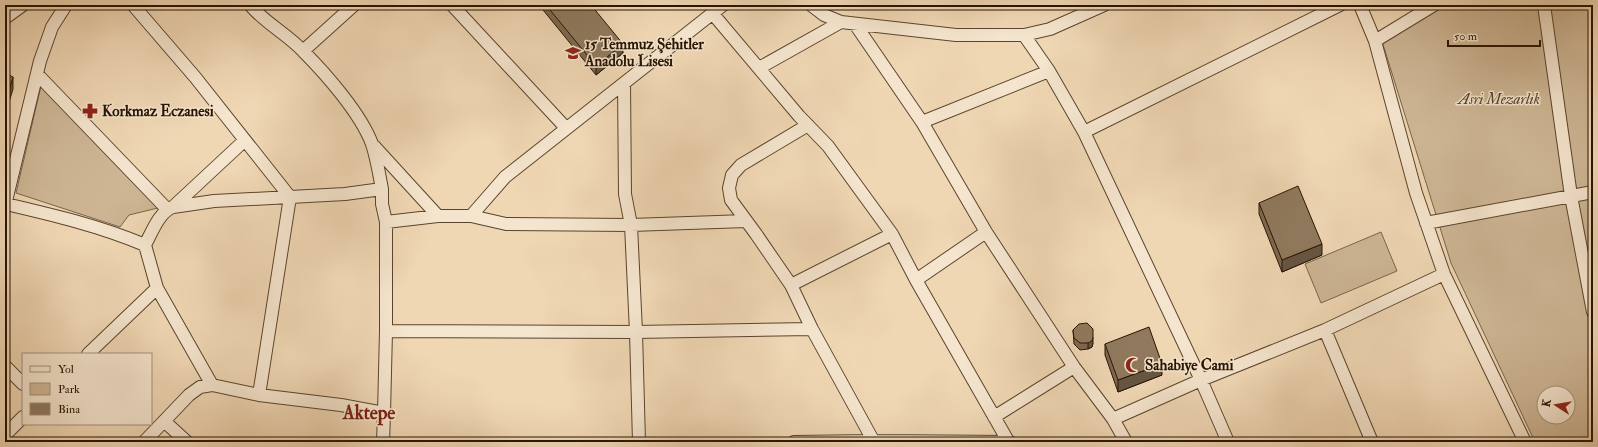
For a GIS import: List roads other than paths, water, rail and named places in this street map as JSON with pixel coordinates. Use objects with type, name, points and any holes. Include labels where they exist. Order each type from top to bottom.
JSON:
[{"type":"street","points":[[5,18],[23,5]]},
{"type":"street","points":[[66,5],[52,27],[37,74],[6,200],[120,234],[145,245]]},
{"type":"street","points":[[133,5],[195,77],[290,197],[259,395]]},
{"type":"street","points":[[250,5],[258,14],[303,50],[340,92],[360,121],[372,143],[378,164],[382,189],[382,204],[386,222],[386,331],[383,442]]},
{"type":"street","points":[[303,50],[354,5]]},
{"type":"street","points":[[452,5],[566,128]]},
{"type":"street","points":[[471,216],[505,177],[724,5]]},
{"type":"street","points":[[812,5],[824,15],[841,22],[956,35],[1024,34],[1050,29],[1104,5]]},
{"type":"street","points":[[1084,132],[1340,5]]},
{"type":"street","points":[[1360,5],[1375,41],[1416,193],[1444,274],[1525,442]]},
{"type":"street","points":[[1375,41],[1434,5]]},
{"type":"street","points":[[1544,5],[1572,196],[1593,312]]},
{"type":"street","points":[[712,14],[828,146],[892,234],[916,280],[1009,442]]},
{"type":"street","points":[[759,68],[841,22]]},
{"type":"street","points":[[854,24],[922,122],[986,232],[1074,367],[1113,419],[1126,442]]},
{"type":"street","points":[[1024,34],[1084,132],[1201,380],[1228,442]]},
{"type":"street","points":[[922,122],[1048,71]]},
{"type":"street","points":[[37,74],[170,208]]},
{"type":"street","points":[[624,83],[625,194],[631,225],[639,442]]},
{"type":"street","points":[[808,125],[741,165],[732,175],[729,188],[731,200],[791,285],[812,329],[874,441]]},
{"type":"street","points":[[212,385],[157,288],[145,245],[156,225],[170,208],[245,140]]},
{"type":"street","points":[[372,143],[438,216]]},
{"type":"street","points":[[170,208],[214,201],[346,194],[382,189]]},
{"type":"street","points":[[1426,223],[1593,192]]},
{"type":"street","points":[[386,222],[438,216],[471,216],[506,224],[631,225],[746,221]]},
{"type":"street","points":[[916,280],[986,232]]},
{"type":"street","points":[[791,285],[892,234]]},
{"type":"street","points":[[1113,419],[1201,380],[1325,330],[1444,274]]},
{"type":"street","points":[[89,353],[157,288]]},
{"type":"street","points":[[386,331],[636,332],[812,329]]},
{"type":"street","points":[[1325,330],[1372,442]]},
{"type":"street","points":[[5,366],[22,383]]},
{"type":"street","points":[[994,417],[1074,367]]},
{"type":"street","points":[[144,442],[189,394],[200,387],[212,385],[259,395],[341,405],[384,413]]},
{"type":"street","points":[[5,435],[22,418]]},
{"type":"street","points":[[164,421],[188,442]]},
{"type":"street","points":[[794,442],[1009,442]]},
{"type":"place","name":"15 Temmuz Şehitler Anadolu Lisesi","points":[[573,53]]},
{"type":"place","name":"Korkmaz Eczanesi","points":[[90,111]]},
{"type":"place","name":"Sahabiye Cami","points":[[1133,365]]},
{"type":"district","name":"Aktepe","points":[[369,413]]},
{"type":"park label","name":"Asri Mezarlık","points":[[1499,99]]}]
